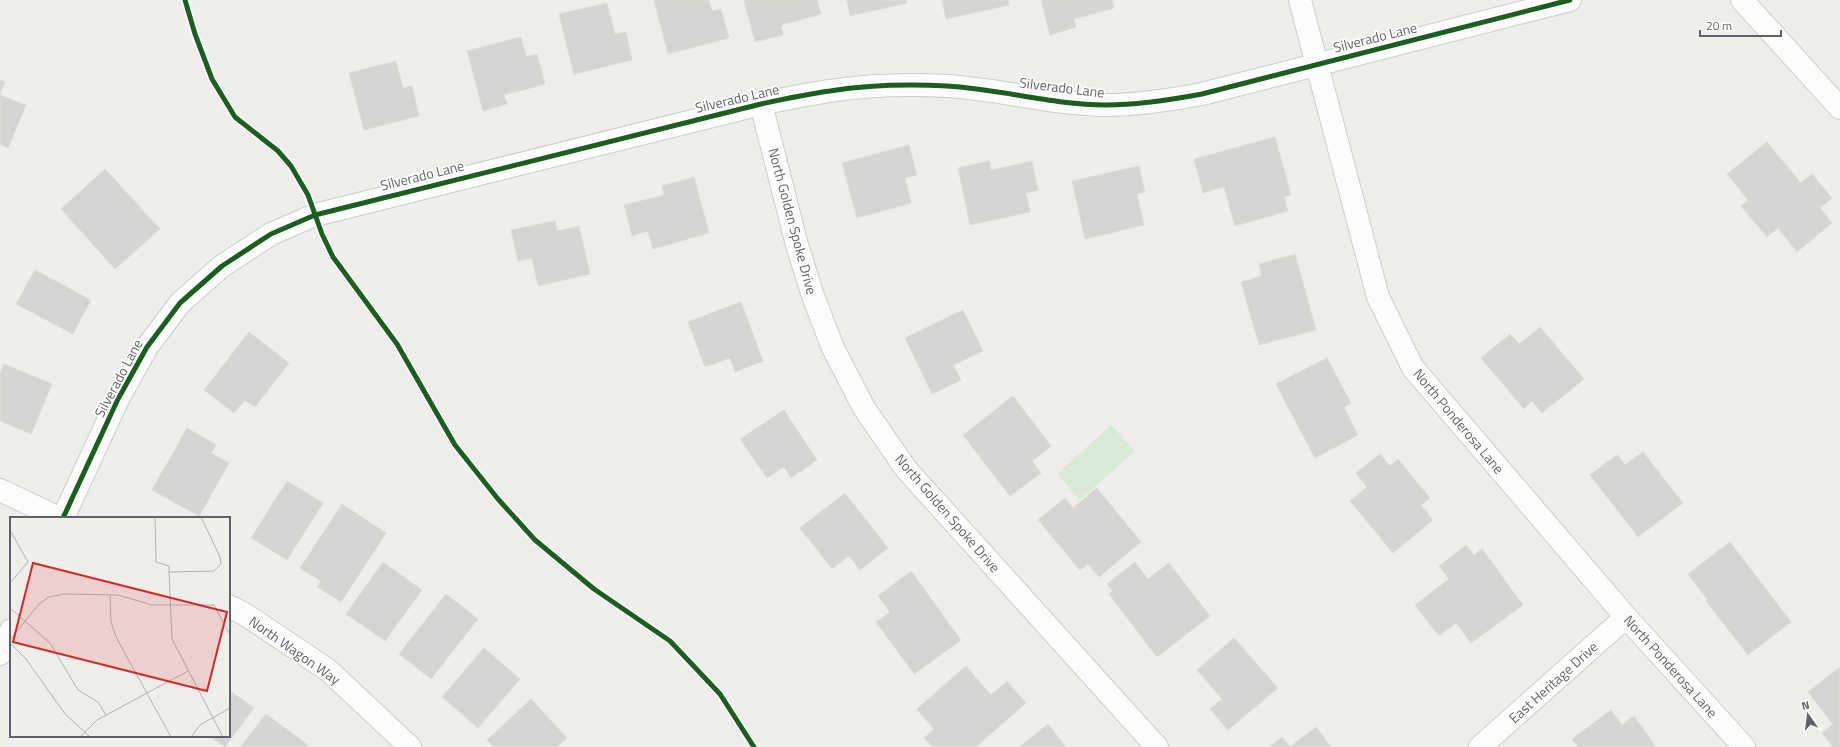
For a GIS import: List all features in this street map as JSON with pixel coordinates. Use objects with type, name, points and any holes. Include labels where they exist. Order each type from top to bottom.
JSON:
[{"type":"street","name":"North Ponderosa Lane","points":[[1300,0],[1378,298],[1412,368],[1626,617],[1744,747]]},
{"type":"street","name":"Silverado Lane","points":[[63,517],[118,399],[147,347],[180,304],[222,266],[271,234],[315,215],[349,205],[762,104],[830,91],[893,85],[946,86],[987,89],[1052,100],[1105,105],[1157,102],[1202,94],[1570,0]]},
{"type":"street","points":[[1742,0],[1840,108]]},
{"type":"street","name":"North Golden Spoke Drive","points":[[762,104],[797,245],[813,296],[833,348],[864,408],[906,469],[1157,747]]},
{"type":"street","points":[[0,490],[57,517]]},
{"type":"street","name":"North Wagon Way","points":[[230,607],[246,615],[328,670],[410,747]]},
{"type":"street","name":"East Heritage Drive","points":[[1480,747],[1626,617]]},
{"type":"street","points":[[0,654],[10,632]]},
{"type":"green space","points":[[1111,425],[1135,451],[1080,500],[1057,474]]},
{"type":"building","points":[[654,0],[709,0],[712,11],[721,9],[729,38],[668,54]]},
{"type":"building","points":[[744,0],[817,0],[821,14],[781,25],[783,35],[755,42]]},
{"type":"building","points":[[847,0],[906,0],[907,3],[850,16]]},
{"type":"building","points":[[942,0],[1008,0],[1009,5],[946,19]]},
{"type":"building","points":[[1041,0],[1112,0],[1114,8],[1074,19],[1076,27],[1050,35]]},
{"type":"building","points":[[607,3],[615,34],[626,32],[632,60],[574,74],[559,14]]},
{"type":"building","points":[[521,37],[526,57],[537,54],[545,84],[504,95],[507,104],[483,111],[467,51]]},
{"type":"building","points":[[396,61],[403,88],[412,86],[419,116],[364,130],[349,73]]},
{"type":"building","points":[[0,80],[5,82],[0,94]]},
{"type":"building","points":[[0,95],[26,105],[8,148],[0,144]]},
{"type":"building","points":[[1275,137],[1291,195],[1284,197],[1288,211],[1235,226],[1224,187],[1203,193],[1194,159]]},
{"type":"building","points":[[1767,142],[1801,183],[1812,174],[1832,198],[1820,208],[1832,223],[1797,252],[1778,228],[1767,237],[1741,206],[1748,200],[1727,174]]},
{"type":"building","points":[[909,145],[917,175],[905,178],[911,203],[857,218],[842,163]]},
{"type":"building","points":[[989,161],[991,170],[1032,161],[1038,190],[1026,193],[1030,212],[970,225],[958,168]]},
{"type":"building","points":[[1139,166],[1145,192],[1137,194],[1144,225],[1085,239],[1072,181]]},
{"type":"building","points":[[105,169],[160,229],[115,269],[61,209]]},
{"type":"building","points":[[694,177],[709,233],[653,249],[648,231],[632,236],[624,205],[664,195],[662,186]]},
{"type":"building","points":[[555,221],[557,231],[579,226],[590,274],[538,286],[532,258],[518,261],[511,230]]},
{"type":"building","points":[[1295,254],[1316,330],[1259,345],[1241,282],[1262,276],[1259,264]]},
{"type":"building","points":[[35,270],[91,300],[73,334],[16,304]]},
{"type":"building","points":[[741,302],[763,361],[735,372],[730,358],[705,367],[688,322]]},
{"type":"building","points":[[963,310],[983,351],[953,365],[961,380],[932,394],[905,338]]},
{"type":"building","points":[[1540,327],[1584,379],[1542,413],[1532,401],[1524,409],[1481,358],[1510,334],[1519,344]]},
{"type":"building","points":[[249,332],[289,363],[255,407],[245,400],[234,413],[204,390]]},
{"type":"building","points":[[1327,358],[1351,403],[1344,407],[1358,435],[1315,458],[1276,384]]},
{"type":"building","points":[[4,364],[52,384],[31,434],[0,421],[0,374]]},
{"type":"building","points":[[1013,396],[1051,446],[1032,461],[1041,473],[1010,496],[963,435]]},
{"type":"building","points":[[784,410],[817,460],[791,478],[784,467],[767,478],[740,439]]},
{"type":"building","points":[[187,428],[216,445],[211,453],[229,463],[199,516],[152,490]]},
{"type":"building","points":[[1643,452],[1683,503],[1638,537],[1590,475],[1617,455],[1625,465]]},
{"type":"building","points":[[1380,454],[1390,466],[1398,459],[1430,498],[1421,505],[1433,520],[1393,553],[1350,501],[1367,487],[1356,473]]},
{"type":"building","points":[[287,481],[323,503],[287,560],[251,538]]},
{"type":"building","points":[[1097,488],[1141,542],[1099,577],[1088,564],[1080,570],[1038,520],[1065,498],[1073,508]]},
{"type":"building","points":[[845,493],[888,548],[860,570],[849,556],[832,569],[800,528]]},
{"type":"building","points":[[342,504],[386,533],[341,602],[317,587],[321,581],[300,568]]},
{"type":"building","points":[[1730,542],[1791,622],[1748,655],[1706,601],[1708,600],[1688,574]]},
{"type":"building","points":[[1466,545],[1474,555],[1482,549],[1523,605],[1471,643],[1456,623],[1439,636],[1415,605],[1449,579],[1439,566]]},
{"type":"building","points":[[383,562],[422,590],[385,641],[346,614]]},
{"type":"building","points":[[1135,562],[1148,579],[1169,563],[1210,616],[1157,657],[1109,594],[1113,591],[1107,584]]},
{"type":"building","points":[[911,571],[961,640],[914,674],[876,622],[890,612],[878,596]]},
{"type":"building","points":[[446,594],[478,619],[431,679],[399,654]]},
{"type":"building","points":[[1234,638],[1278,688],[1228,730],[1210,709],[1222,699],[1197,670]]},
{"type":"building","points":[[484,648],[520,679],[478,728],[442,697]]},
{"type":"building","points":[[966,666],[991,695],[1007,681],[1026,703],[976,747],[933,747],[924,738],[934,729],[917,709]]},
{"type":"building","points":[[1840,667],[1840,747],[1833,747],[1822,733],[1833,724],[1808,692]]},
{"type":"building","points":[[230,691],[254,708],[225,747],[210,737],[230,737]]},
{"type":"building","points":[[531,699],[567,738],[557,747],[494,747],[487,740]]},
{"type":"building","points":[[1611,710],[1622,725],[1634,716],[1656,747],[1578,747],[1572,739]]},
{"type":"building","points":[[266,714],[308,745],[307,747],[240,747]]},
{"type":"building","points":[[1048,724],[1066,747],[1019,747]]},
{"type":"building","points":[[1316,727],[1331,747],[1290,747]]},
{"type":"building","points":[[1282,737],[1290,747],[1269,747]]},
{"type":"cycle path","points":[[185,0],[195,34],[212,79],[235,117],[278,151],[291,166],[308,195],[322,234],[333,257],[397,344],[455,445],[498,499],[535,540],[594,589],[670,641],[720,694],[754,747]]},
{"type":"cycle path","points":[[63,517],[118,399],[147,347],[180,303],[222,266],[271,234],[315,215],[787,98],[874,86],[933,85],[987,90],[1046,100],[1086,104],[1118,105],[1154,102],[1202,94],[1570,0]]}]
